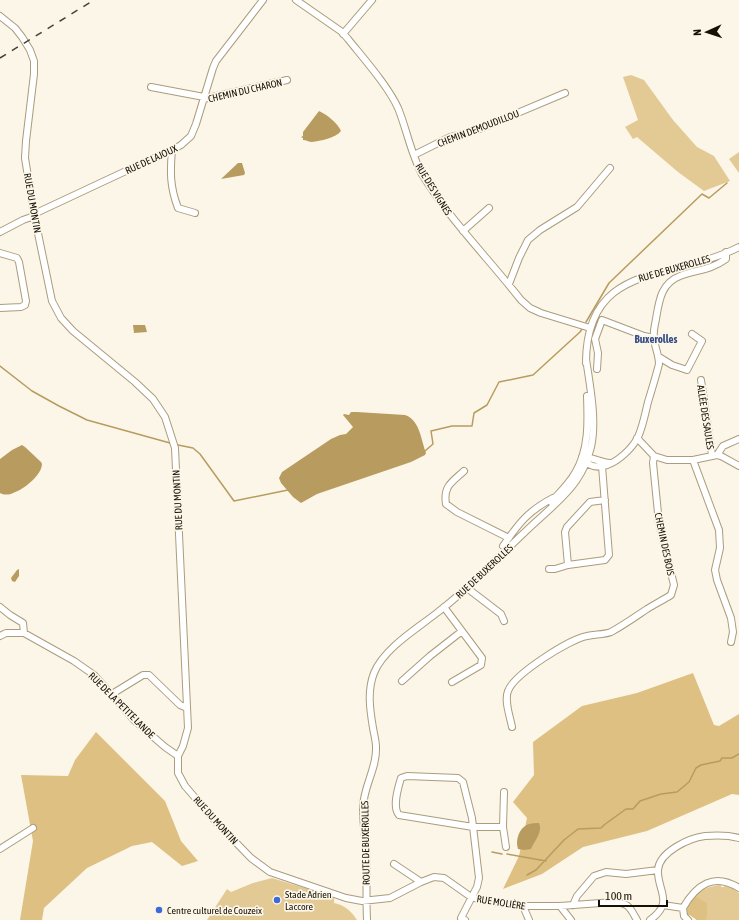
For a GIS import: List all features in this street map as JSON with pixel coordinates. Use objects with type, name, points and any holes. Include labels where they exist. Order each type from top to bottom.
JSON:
[{"type":"street","name":"RUE DE LAJOUX","points":[[0,232],[181,145],[191,136],[196,124],[216,61],[263,0]]},
{"type":"street","name":"RUE DES VIGNES","points":[[296,0],[343,34],[393,98],[423,176],[455,222],[521,300],[530,308],[590,328]]},
{"type":"street","points":[[343,34],[372,0]]},
{"type":"street","name":"RUE DU MONTIN","points":[[0,16],[15,28],[26,42],[34,61],[34,74],[25,158],[34,215],[52,301],[61,318],[73,331],[135,382],[153,399],[165,417],[175,448],[188,728],[183,746],[178,756],[178,773],[185,786],[216,822],[258,864],[278,875],[346,898],[366,901]]},
{"type":"street","name":"CHEMIN DU CHARON","points":[[203,98],[287,80]]},
{"type":"street","points":[[151,87],[203,98]]},
{"type":"street","name":"CHEMIN DEMOUDILLOU","points":[[414,155],[450,137],[477,130],[565,93]]},
{"type":"street","points":[[172,150],[170,170],[173,195],[178,208],[195,213]]},
{"type":"street","points":[[508,284],[528,240],[540,230],[576,207],[610,168]]},
{"type":"street","points":[[463,231],[489,208]]},
{"type":"street","name":"RUE DE BUXEROLLES","points":[[444,608],[467,588],[567,492],[577,480],[591,445],[593,431],[593,415],[586,359],[586,346],[590,328],[595,316],[608,297],[629,282],[642,277],[726,256],[739,247]]},
{"type":"street","points":[[0,253],[17,258],[26,301],[25,305],[21,307],[0,308]]},
{"type":"street","points":[[610,463],[600,462],[590,457],[585,459],[590,465],[602,466],[610,463],[620,457],[637,438],[643,424],[659,364],[659,357],[654,338],[659,302],[662,292],[673,280],[680,276],[707,269],[726,256]]},
{"type":"street","points":[[597,368],[598,353],[595,339],[602,320],[644,336],[654,338]]},
{"type":"street","points":[[659,357],[672,365],[687,370],[702,341],[692,334]]},
{"type":"street","name":"ALLÉE DES SAULES","points":[[701,380],[714,455]]},
{"type":"street","points":[[637,438],[654,456],[667,460],[693,460],[714,455],[721,456],[739,466]]},
{"type":"street","points":[[714,455],[723,446],[739,439]]},
{"type":"street","name":"CHEMIN DES BOIS","points":[[512,727],[507,702],[507,693],[511,685],[537,662],[570,642],[588,636],[609,632],[627,623],[671,595],[674,585],[659,523],[653,463],[654,456]]},
{"type":"street","name":"RUE DE BUXEROLLES","points":[[523,533],[556,497],[585,459]]},
{"type":"street","points":[[693,460],[719,530],[720,548],[715,570],[717,580],[732,618],[733,632],[731,642]]},
{"type":"street","points":[[549,569],[605,560],[609,555],[602,466]]},
{"type":"street","points":[[464,471],[446,488],[444,496],[446,504],[457,512],[509,538]]},
{"type":"street","points":[[503,546],[526,516],[539,506],[556,497]]},
{"type":"street","points":[[568,565],[565,532],[567,527],[590,502],[605,500]]},
{"type":"street","points":[[517,526],[523,533]]},
{"type":"street","points":[[467,588],[501,614],[504,621]]},
{"type":"street","points":[[0,607],[23,623],[24,633],[6,633],[0,636]]},
{"type":"street","points":[[444,608],[482,658],[481,665],[452,682]]},
{"type":"street","name":"ROUTE DE BUXEROLLES","points":[[366,920],[366,849],[363,808],[365,792],[376,758],[376,746],[369,702],[370,686],[374,673],[381,661],[392,649],[444,608]]},
{"type":"street","points":[[402,681],[430,656],[462,631]]},
{"type":"street","name":"RUE DE LA PETITE LANDE","points":[[24,633],[74,661],[94,675],[135,721],[165,747],[178,756]]},
{"type":"street","points":[[112,694],[143,675],[149,675],[180,705],[187,708]]},
{"type":"street","points":[[465,920],[461,918],[477,887],[479,878],[473,827],[463,782],[458,778],[407,776],[402,778],[395,808],[399,815],[473,827],[503,827]]},
{"type":"street","points":[[504,792],[503,827],[506,846]]},
{"type":"street","points":[[0,849],[32,828]]},
{"type":"street","points":[[650,920],[660,911],[663,905],[664,893],[658,870],[661,860],[669,852],[687,841],[704,836],[739,838]]},
{"type":"street","points":[[394,864],[421,882]]},
{"type":"street","points":[[573,905],[577,896],[594,876],[606,872],[626,874],[658,870]]},
{"type":"street","name":"RUE MOLIÈRE","points":[[366,901],[390,898],[434,877],[444,878],[471,897],[481,900],[524,906],[560,906],[614,902],[623,903],[630,908],[637,920]]},
{"type":"street","points":[[688,920],[684,916],[683,908],[690,896],[698,888],[709,882],[719,881],[731,883],[739,888]]},
{"type":"street","points":[[663,905],[683,908]]},
{"type":"street","points":[[524,906],[529,920]]},
{"type":"street","points":[[560,906],[571,920]]},
{"type":"shaded area","points":[[631,75],[644,80],[673,120],[697,147],[714,156],[730,181],[704,191],[678,172],[637,137],[633,139],[625,127],[638,120],[623,77]]},
{"type":"shaded area","points":[[319,111],[332,119],[341,131],[335,136],[323,140],[312,142],[303,140],[301,137],[303,136],[303,132]]},
{"type":"shaded area","points":[[739,152],[739,173],[729,159]]},
{"type":"shaded area","points":[[238,163],[242,163],[245,173],[244,175],[221,179]]},
{"type":"shaded area","points":[[133,325],[145,325],[147,332],[134,333]]},
{"type":"shaded area","points":[[351,412],[405,415],[414,421],[417,426],[426,453],[425,455],[411,462],[317,494],[301,503],[293,497],[281,483],[279,478],[282,472],[331,439],[346,434],[353,427],[343,415],[349,415]]},
{"type":"shaded area","points":[[22,445],[41,462],[42,464],[39,473],[22,489],[10,494],[0,493],[0,459]]},
{"type":"shaded area","points":[[19,569],[19,576],[15,582],[12,581],[11,578]]},
{"type":"shaded area","points":[[693,673],[714,725],[719,726],[739,714],[739,795],[732,794],[647,831],[583,847],[542,874],[503,889],[519,856],[527,818],[513,802],[534,775],[533,742],[582,706],[637,693]]},
{"type":"shaded area","points":[[96,732],[165,801],[181,841],[198,861],[182,866],[152,842],[132,846],[87,868],[44,908],[42,920],[20,920],[33,841],[21,775],[68,776],[75,760]]},
{"type":"shaded area","points":[[539,823],[540,830],[531,849],[518,849],[517,842],[520,831],[529,824]]},
{"type":"shaded area","name":"Stade Adrien Laccore","points":[[272,878],[334,897],[334,903],[347,909],[357,920],[207,920],[227,889],[231,892],[253,883]]},
{"type":"shaded area","points":[[721,885],[721,887],[724,887],[725,885],[739,893],[739,920],[697,920],[690,915],[687,915],[689,902],[697,893],[709,887]]},
{"type":"shaded area","points":[[695,896],[707,903],[706,920],[697,920],[690,915],[687,915],[688,905]]},
{"type":"waterway","points":[[586,322],[609,283],[702,194],[709,198],[727,183]]},
{"type":"waterway","points":[[423,451],[433,444],[431,431],[452,426],[472,426],[474,413],[487,405],[499,382],[533,375],[582,329]]},
{"type":"waterway","points":[[0,366],[32,391],[87,420],[170,443]]},
{"type":"waterway","points":[[178,445],[193,448],[200,454],[234,501],[288,490]]},
{"type":"waterway","points":[[527,875],[536,870],[564,840],[578,829],[601,828],[626,809],[633,809],[640,801],[661,794],[677,792],[689,782],[696,768],[701,765],[720,761],[722,758],[732,758],[739,754]]},
{"type":"waterway","points":[[492,852],[502,854]]},
{"type":"waterway","points":[[507,854],[546,861]]},
{"type":"railway","points":[[0,58],[94,0]]},
{"type":"place","name":"Stade Adrien Laccore","points":[[277,900]]},
{"type":"place","name":"Centre culturel de Couzeix","points":[[159,910]]},
{"type":"district","name":"Buxerolles","points":[[656,339]]}]
